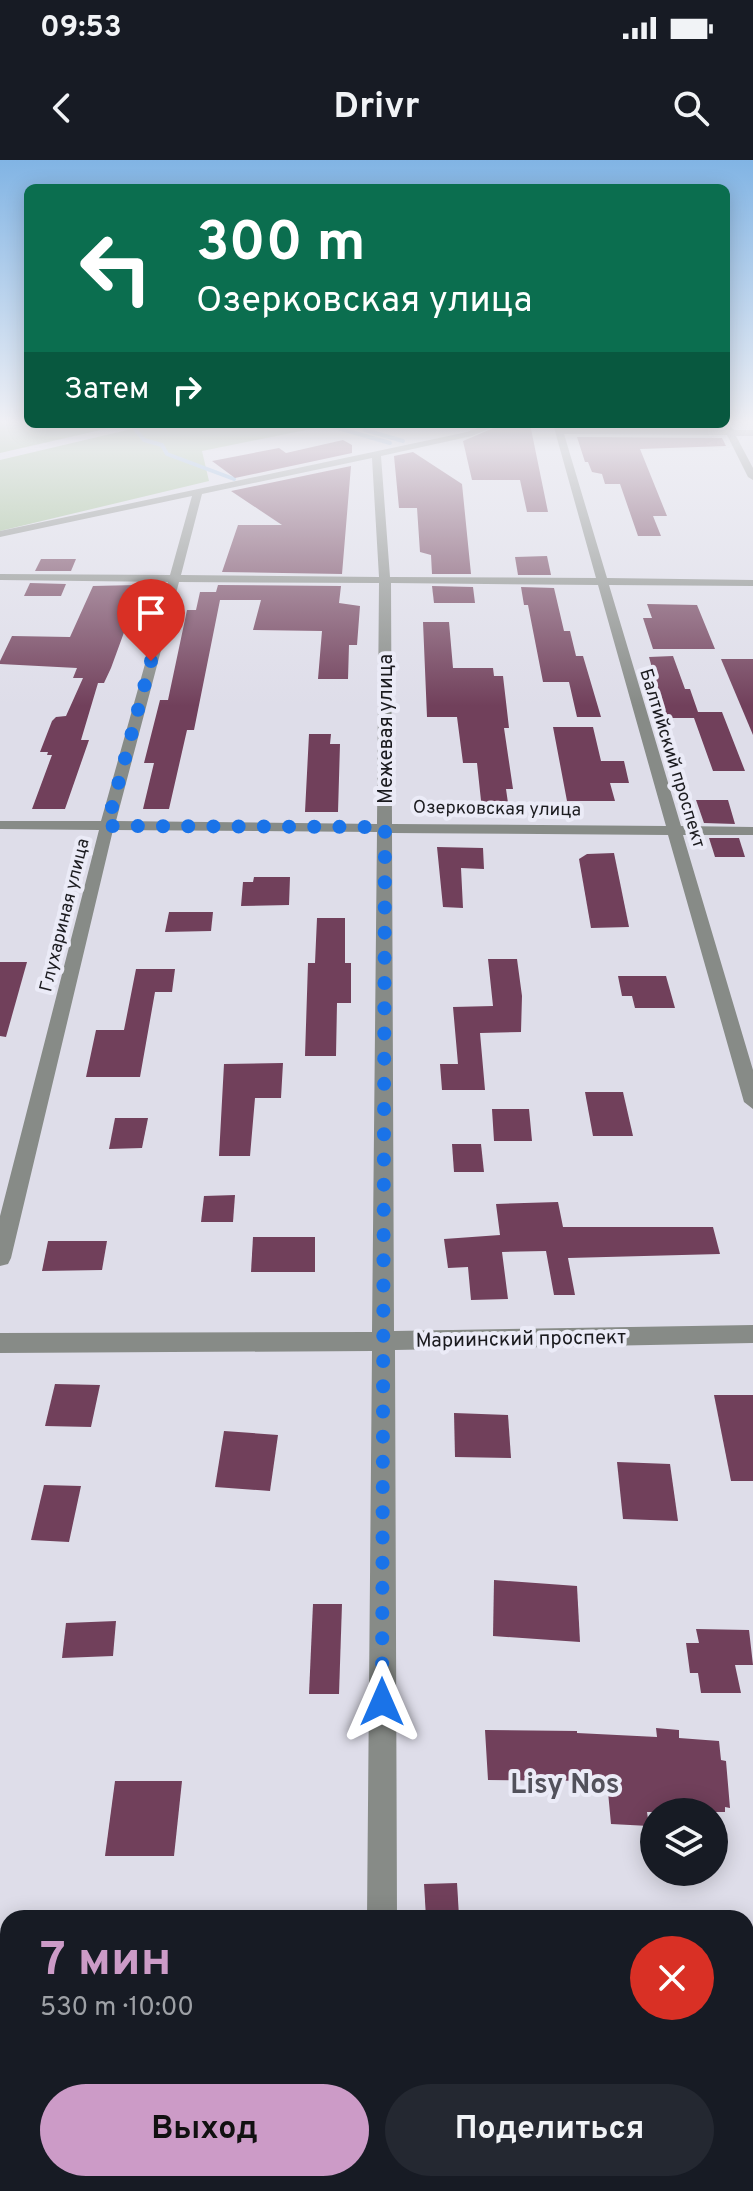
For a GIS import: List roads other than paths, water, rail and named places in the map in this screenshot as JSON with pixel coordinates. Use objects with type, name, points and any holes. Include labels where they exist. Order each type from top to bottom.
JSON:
[{"type":"street","points":[[0,534],[79,517]]},
{"type":"street","name":"Глухариная улица","points":[[0,1258],[107,826],[191,517]]},
{"type":"street","name":"Межевая улица","points":[[381,517],[385,579],[382,1910]]},
{"type":"street","name":"Балтийский проспект","points":[[583,517],[753,1102]]},
{"type":"street","points":[[0,577],[753,583]]},
{"type":"street","name":"Озерковская улица","points":[[0,825],[753,831]]},
{"type":"street","name":"Мариинский проспект","points":[[0,1343],[381,1341],[753,1334]]},
{"type":"district","name":"Lisy Nos","points":[[565,1783]]}]
